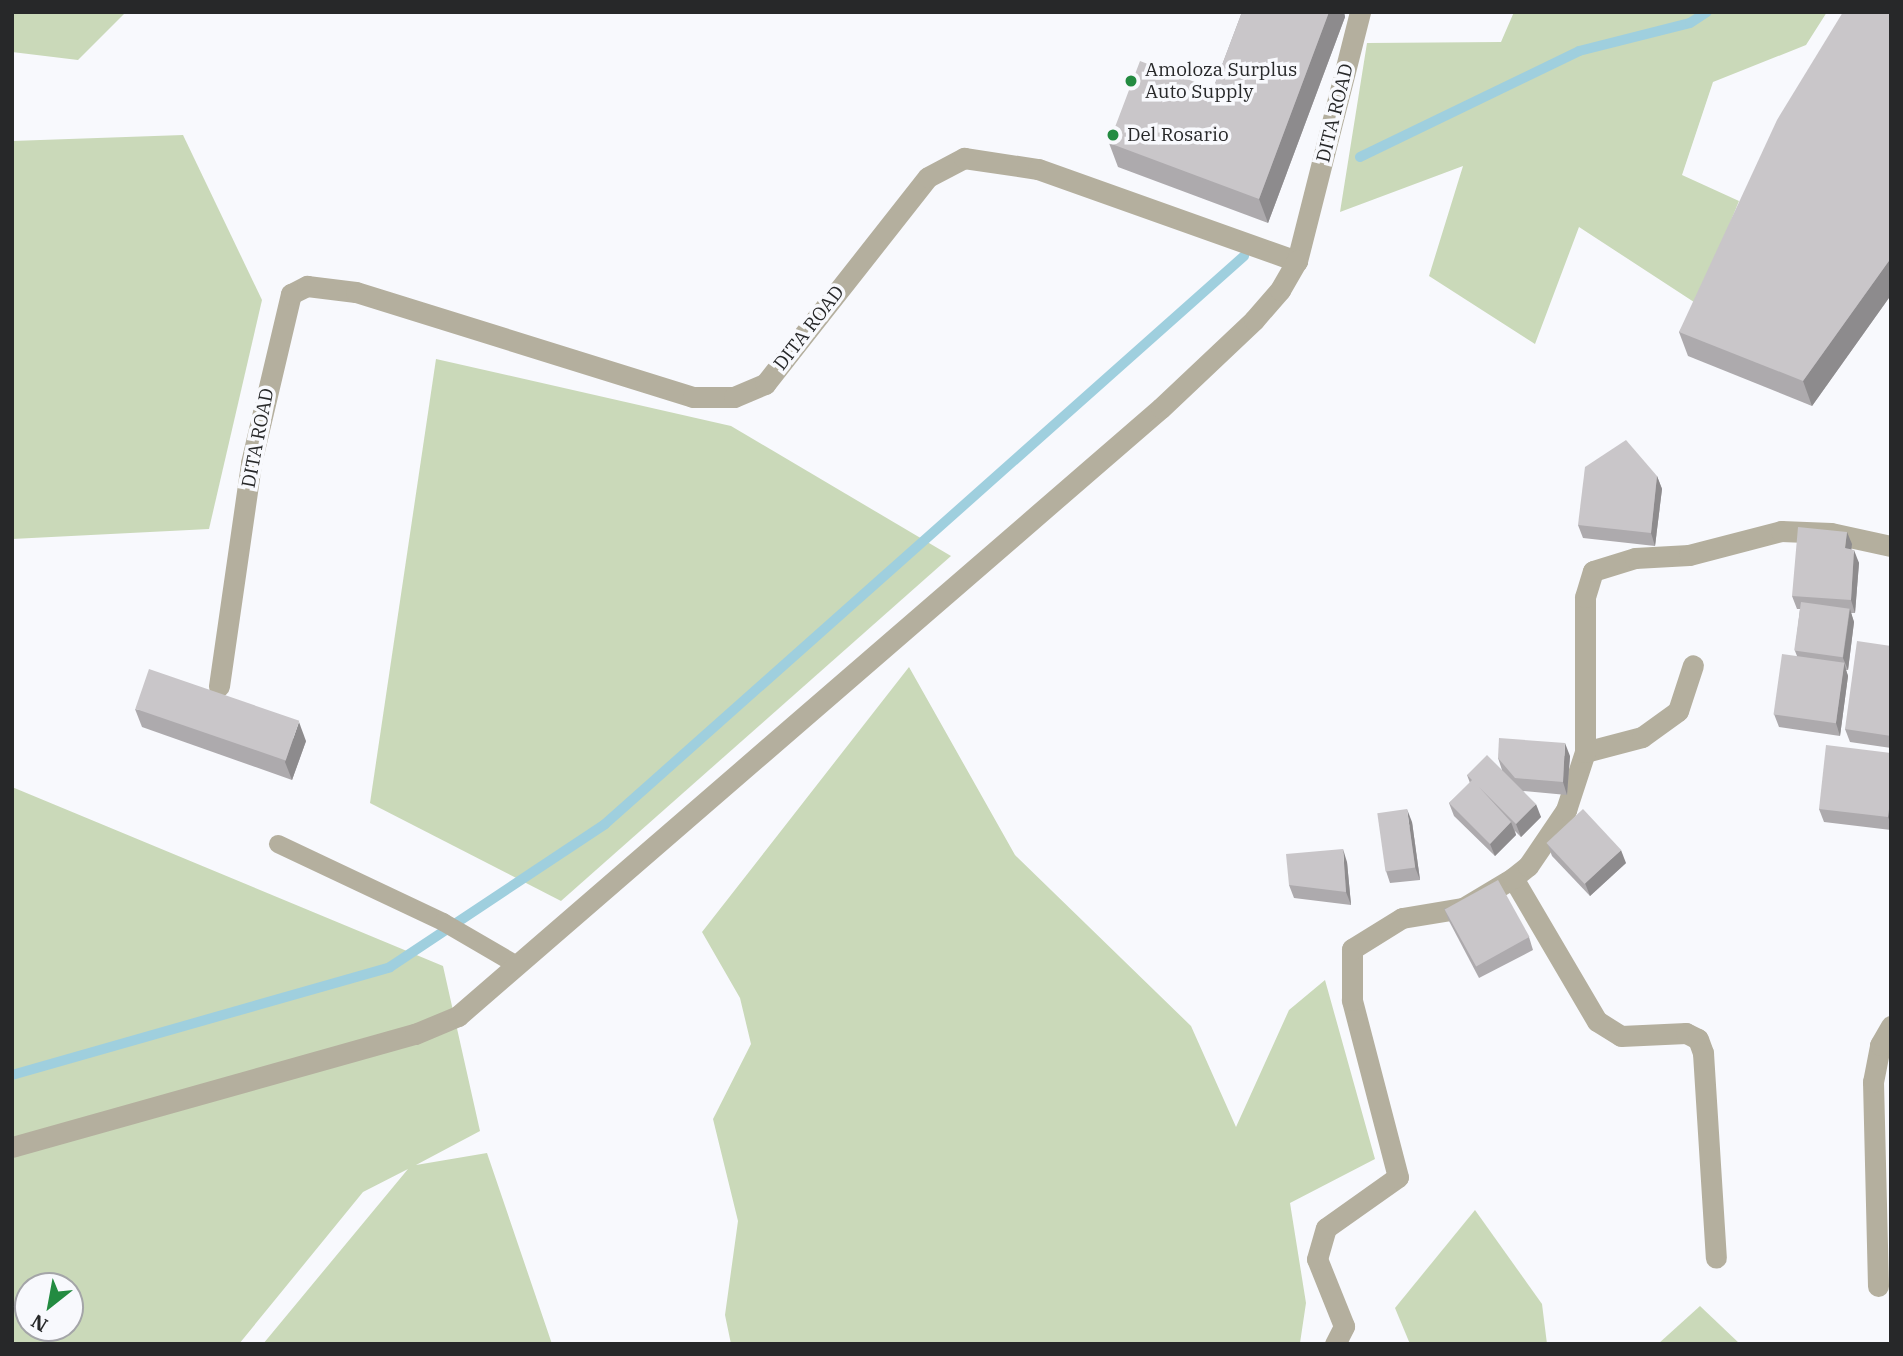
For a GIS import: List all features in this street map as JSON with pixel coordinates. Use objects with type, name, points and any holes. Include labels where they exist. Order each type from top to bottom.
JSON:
[{"type":"street","name":"DITA ROAD","points":[[219,686],[251,463],[291,294],[307,286],[356,292],[693,397],[734,397],[765,384],[928,177],[964,158],[1038,169],[1297,261],[1360,12]]},
{"type":"street","points":[[12,1147],[415,1034],[458,1016],[1161,408],[1254,320],[1280,290],[1297,261]]},
{"type":"street","points":[[1335,1344],[1344,1326],[1317,1259],[1326,1227],[1398,1177],[1352,1000],[1352,950],[1402,918],[1463,908],[1514,878],[1528,866],[1566,810],[1585,752],[1585,597],[1593,572],[1635,558],[1689,555],[1781,531],[1830,533],[1891,546]]},
{"type":"street","points":[[1585,752],[1642,737],[1678,711],[1693,665]]},
{"type":"street","points":[[1514,878],[1597,1021],[1621,1036],[1686,1033],[1698,1039],[1703,1053],[1716,1258]]},
{"type":"street","points":[[1878,1286],[1882,1168],[1873,1082],[1880,1045],[1891,1026]]},
{"type":"lane","points":[[278,844],[443,922],[517,965]]},
{"type":"green space","points":[[12,12],[126,12],[78,60],[12,52]]},
{"type":"green space","points":[[1514,12],[1827,12],[1806,45],[1713,82],[1682,175],[1739,201],[1697,304],[1579,227],[1535,344],[1429,276],[1463,166],[1340,212],[1367,43],[1501,42]]},
{"type":"green space","points":[[183,135],[262,300],[209,529],[12,539],[12,141]]},
{"type":"green space","points":[[436,359],[731,426],[951,556],[561,901],[370,803]]},
{"type":"green space","points":[[909,667],[1015,855],[1191,1026],[1236,1127],[1289,1010],[1325,980],[1375,1159],[1290,1203],[1306,1303],[1300,1343],[731,1344],[725,1315],[738,1221],[713,1119],[751,1044],[740,998],[702,932]]},
{"type":"green space","points":[[12,787],[443,966],[480,1131],[416,1165],[487,1153],[552,1344],[263,1344],[408,1169],[363,1192],[239,1344],[12,1344]]},
{"type":"green space","points":[[1475,1210],[1542,1304],[1547,1344],[1410,1344],[1395,1308]]},
{"type":"green space","points":[[1700,1306],[1740,1344],[1658,1344]]},
{"type":"building","points":[[1242,12],[1329,12],[1259,199],[1109,143],[1140,61],[1213,89]]},
{"type":"building","points":[[1843,12],[1891,12],[1891,258],[1803,381],[1679,332],[1777,120]]},
{"type":"building","points":[[1626,440],[1657,476],[1651,533],[1578,525],[1585,467]]},
{"type":"building","points":[[1798,527],[1847,532],[1845,548],[1854,550],[1851,600],[1792,596]]},
{"type":"building","points":[[1801,602],[1850,609],[1843,657],[1794,651]]},
{"type":"building","points":[[1857,641],[1891,646],[1891,736],[1845,729]]},
{"type":"building","points":[[1782,654],[1844,663],[1836,723],[1774,714]]},
{"type":"building","points":[[149,669],[299,721],[286,760],[135,709]]},
{"type":"building","points":[[1499,738],[1565,743],[1563,782],[1515,778],[1498,758]]},
{"type":"building","points":[[1826,745],[1891,753],[1888,817],[1819,809]]},
{"type":"building","points":[[1487,755],[1536,804],[1516,824],[1479,787],[1511,822],[1490,844],[1449,803],[1472,780],[1467,775]]},
{"type":"building","points":[[1407,809],[1415,867],[1386,872],[1377,813]]},
{"type":"building","points":[[1583,809],[1621,850],[1585,884],[1546,843]]},
{"type":"building","points":[[1343,849],[1346,892],[1289,885],[1286,854]]},
{"type":"building","points":[[1498,880],[1530,937],[1476,966],[1445,910]]},
{"type":"waterway","points":[[1360,157],[1579,51],[1690,23],[1707,12]]},
{"type":"waterway","points":[[12,1075],[390,967],[605,824],[1244,256]]},
{"type":"place","name":"Amoloza Surplus Auto Supply","points":[[1131,81]]},
{"type":"place","name":"Del Rosario","points":[[1113,135]]}]
